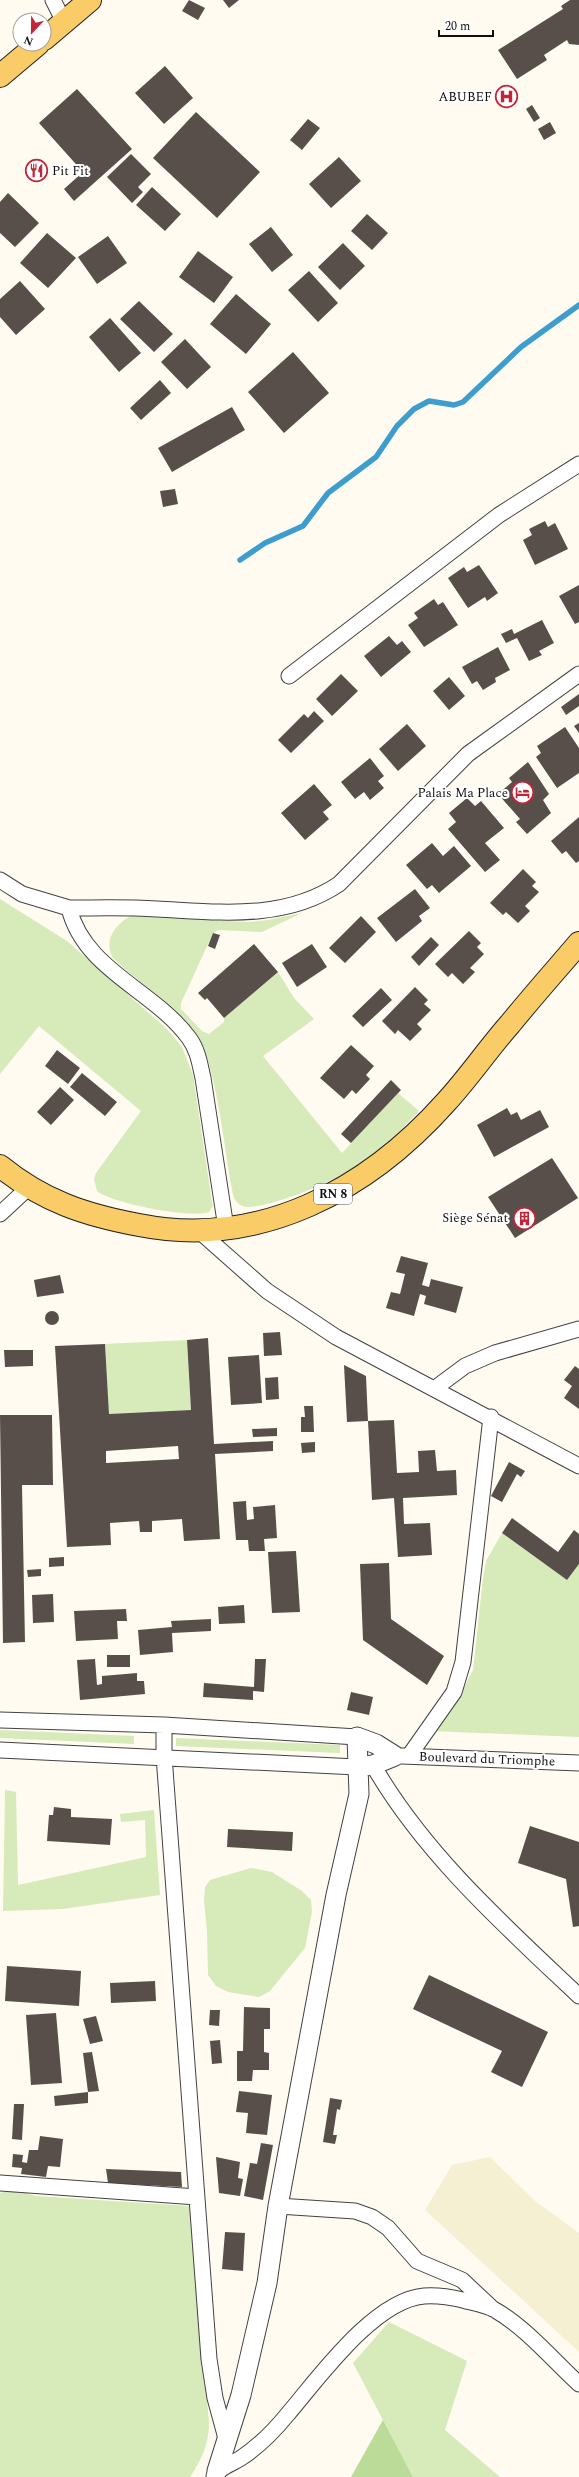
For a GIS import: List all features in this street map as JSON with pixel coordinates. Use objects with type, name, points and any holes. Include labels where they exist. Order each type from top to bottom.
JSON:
[{"type":"main road","points":[[52,32],[90,0]]},
{"type":"main road","points":[[0,76],[28,52]]},
{"type":"main road","name":"RN 8","points":[[0,1166],[28,1188],[52,1200],[117,1221],[154,1228],[199,1231],[226,1228],[261,1222],[318,1202],[344,1189],[370,1172],[417,1132],[447,1101],[579,943]]},
{"type":"street","points":[[53,0],[64,22]]},
{"type":"street","points":[[290,676],[500,514],[579,464]]},
{"type":"street","points":[[0,880],[22,894],[69,908],[128,907],[247,913],[298,905],[324,894],[339,884],[468,754],[579,674]]},
{"type":"street","points":[[69,908],[72,920],[92,951],[119,976],[163,1011],[190,1039],[198,1056],[203,1078],[226,1228]]},
{"type":"street","points":[[0,1214],[28,1188]]},
{"type":"street","points":[[199,1231],[267,1291],[336,1337],[434,1389],[491,1417],[579,1466]]},
{"type":"street","points":[[434,1389],[465,1366],[495,1353],[579,1329]]},
{"type":"street","points":[[0,1750],[365,1766],[402,1756],[454,1692],[463,1662],[491,1417]]},
{"type":"street","points":[[0,1720],[164,1725],[357,1737],[402,1756]]},
{"type":"street","points":[[164,1725],[164,1756],[209,2359],[215,2398],[227,2442]]},
{"type":"street","points":[[357,1737],[365,1766],[410,1821],[459,1876],[520,1940],[579,1996]]},
{"type":"street","name":"Boulevard du Triomphe","points":[[402,1756],[579,1763]]},
{"type":"street","points":[[216,2475],[227,2442],[252,2351],[267,2283],[278,2206],[336,1895],[365,1766]]},
{"type":"street","points":[[0,2183],[197,2197]]},
{"type":"street","points":[[278,2206],[354,2211],[372,2217],[388,2228],[417,2261],[462,2280],[579,2384]]},
{"type":"street","points":[[216,2475],[259,2444],[362,2329],[394,2306],[423,2296],[444,2296],[494,2310]]},
{"type":"shaded area","points":[[490,2157],[535,2201],[579,2233],[579,2352],[425,2210],[452,2165]]},
{"type":"green space","points":[[0,899],[67,941],[167,1029],[182,1047],[193,1075],[213,1206],[209,1212],[200,1214],[152,1209],[105,1196],[97,1191],[94,1179],[96,1173],[141,1111],[39,1026],[0,1074]]},
{"type":"green space","points":[[302,913],[262,932],[218,930],[213,933],[181,1003],[181,1009],[202,1031],[209,1034],[224,1022],[224,1018],[278,972],[294,998],[314,1019],[263,1056],[342,1153],[398,1093],[419,1111],[382,1148],[357,1167],[310,1190],[276,1202],[246,1207],[236,1202],[234,1198],[219,1109],[209,1063],[202,1044],[193,1029],[175,1010],[113,958],[110,952],[110,939],[116,928],[125,919],[131,916],[248,922],[268,920]]},
{"type":"green space","points":[[187,1340],[191,1410],[109,1414],[105,1344]]},
{"type":"green space","points":[[502,1533],[567,1580],[579,1564],[579,1737],[432,1731],[453,1708],[473,1670],[486,1561]]},
{"type":"green space","points":[[0,1730],[134,1736],[134,1744],[0,1738]]},
{"type":"green space","points":[[176,1738],[340,1745],[340,1753],[176,1746]]},
{"type":"green space","points":[[5,1790],[16,1792],[18,1885],[146,1857],[145,1820],[121,1822],[120,1814],[154,1810],[160,1895],[62,1909],[3,1911]]},
{"type":"green space","points":[[251,1868],[272,1872],[302,1891],[311,1900],[312,1912],[305,1948],[270,1991],[259,1997],[228,1992],[216,1986],[208,1975],[207,1931],[204,1901],[205,1887],[210,1880]]},
{"type":"green space","points":[[7,2191],[22,2192],[36,2196],[189,2206],[209,2422],[208,2437],[204,2451],[190,2477],[0,2477],[0,2193]]},
{"type":"green space","points":[[389,2322],[467,2361],[445,2430],[500,2477],[413,2477],[353,2363]]},
{"type":"green space","points":[[383,2420],[413,2477],[351,2477]]},
{"type":"building","points":[[189,0],[205,8],[198,20],[182,11]]},
{"type":"building","points":[[223,0],[239,0],[229,8]]},
{"type":"building","points":[[570,0],[579,0],[579,45],[569,44],[567,40],[544,55],[547,60],[517,79],[498,50],[563,9],[561,6]]},
{"type":"building","points":[[165,66],[193,98],[164,124],[135,93]]},
{"type":"building","points":[[77,89],[132,149],[74,201],[64,189],[83,172],[39,123]]},
{"type":"building","points":[[532,105],[540,118],[534,122],[526,109]]},
{"type":"building","points":[[196,112],[260,172],[217,218],[153,158]]},
{"type":"building","points":[[308,119],[320,128],[302,150],[290,140]]},
{"type":"building","points":[[550,122],[556,133],[544,140],[538,129]]},
{"type":"building","points":[[131,154],[151,174],[138,187],[143,192],[132,203],[107,177]]},
{"type":"building","points":[[339,157],[361,181],[331,208],[309,184]]},
{"type":"building","points":[[152,187],[181,214],[165,231],[136,205]]},
{"type":"building","points":[[8,193],[39,223],[15,247],[0,233],[0,202]]},
{"type":"building","points":[[367,214],[388,233],[372,250],[351,231]]},
{"type":"building","points":[[271,227],[293,255],[272,272],[249,244]]},
{"type":"building","points":[[47,233],[76,258],[48,288],[20,263]]},
{"type":"building","points":[[108,236],[127,263],[97,284],[78,257]]},
{"type":"building","points":[[343,243],[365,266],[340,290],[318,267]]},
{"type":"building","points":[[198,251],[233,277],[214,303],[179,277]]},
{"type":"building","points":[[309,271],[338,303],[318,322],[288,290]]},
{"type":"building","points":[[20,281],[45,309],[16,335],[0,317],[0,299]]},
{"type":"building","points":[[236,294],[271,324],[246,354],[210,324]]},
{"type":"building","points":[[139,301],[173,334],[154,352],[120,319]]},
{"type":"building","points":[[110,318],[141,353],[119,372],[89,337]]},
{"type":"building","points":[[185,339],[211,367],[187,389],[161,362]]},
{"type":"building","points":[[293,352],[329,393],[284,433],[248,392]]},
{"type":"building","points":[[160,380],[171,393],[141,420],[130,408]]},
{"type":"building","points":[[232,407],[245,430],[172,472],[158,448]]},
{"type":"building","points":[[175,489],[178,504],[163,507],[160,491]]},
{"type":"building","points":[[545,521],[548,527],[555,523],[568,549],[535,565],[523,540],[532,535],[529,529]]},
{"type":"building","points":[[479,565],[498,593],[487,601],[485,597],[468,608],[448,578],[464,567],[467,572]]},
{"type":"building","points":[[579,585],[579,622],[575,624],[559,596]]},
{"type":"building","points":[[434,599],[438,605],[443,602],[458,625],[424,647],[408,625],[418,618],[414,613]]},
{"type":"building","points":[[542,620],[554,643],[539,651],[542,655],[529,661],[517,638],[506,643],[501,634],[512,629],[514,634]]},
{"type":"building","points":[[389,636],[397,645],[402,641],[411,652],[381,677],[364,656]]},
{"type":"building","points":[[498,647],[510,670],[495,678],[496,682],[483,690],[477,681],[472,684],[462,667]]},
{"type":"building","points":[[341,674],[358,691],[332,716],[316,699]]},
{"type":"building","points":[[449,677],[465,696],[449,710],[433,691]]},
{"type":"building","points":[[579,694],[579,706],[566,715],[561,707]]},
{"type":"building","points":[[314,711],[324,721],[291,753],[278,740],[304,714],[308,718]]},
{"type":"building","points":[[579,723],[579,733],[574,726]]},
{"type":"building","points":[[407,724],[426,746],[398,771],[379,749]]},
{"type":"building","points":[[565,727],[579,748],[579,773],[557,788],[536,757],[541,753],[537,746]]},
{"type":"building","points":[[370,758],[384,776],[378,781],[384,788],[370,800],[364,792],[355,799],[341,782]]},
{"type":"building","points":[[528,762],[549,794],[543,800],[551,813],[527,834],[516,822],[520,819],[498,794],[512,782],[509,778]]},
{"type":"building","points":[[314,784],[332,805],[323,812],[329,819],[305,840],[281,813]]},
{"type":"building","points":[[467,798],[475,806],[481,801],[504,828],[485,843],[500,860],[485,872],[448,829],[456,822],[449,813]]},
{"type":"building","points":[[579,817],[579,861],[576,863],[566,851],[562,854],[551,841]]},
{"type":"building","points":[[432,843],[443,856],[454,846],[471,866],[439,893],[432,885],[427,889],[406,865]]},
{"type":"building","points":[[523,869],[536,882],[532,886],[539,892],[525,906],[530,911],[518,923],[506,912],[503,915],[490,903]]},
{"type":"building","points":[[415,889],[430,908],[419,916],[422,921],[396,942],[377,918]]},
{"type":"building","points":[[361,916],[376,932],[345,963],[329,948]]},
{"type":"building","points":[[469,931],[481,943],[477,947],[484,954],[470,968],[475,972],[463,984],[452,973],[448,977],[435,964]]},
{"type":"building","points":[[213,933],[220,935],[215,949],[208,946]]},
{"type":"building","points":[[431,937],[439,945],[419,966],[411,957]]},
{"type":"building","points":[[254,944],[278,972],[224,1018],[207,998],[205,1000],[198,993]]},
{"type":"building","points":[[312,944],[327,967],[297,987],[282,963]]},
{"type":"building","points":[[415,987],[428,1000],[424,1004],[431,1010],[417,1024],[422,1029],[410,1041],[398,1030],[395,1034],[382,1021]]},
{"type":"building","points":[[381,988],[392,1000],[363,1027],[352,1016]]},
{"type":"building","points":[[351,1045],[374,1066],[366,1075],[370,1079],[356,1094],[352,1090],[344,1099],[320,1078]]},
{"type":"building","points":[[57,1050],[80,1068],[68,1084],[45,1066]]},
{"type":"building","points":[[82,1073],[117,1102],[105,1116],[70,1087]]},
{"type":"building","points":[[391,1080],[401,1090],[351,1143],[341,1134]]},
{"type":"building","points":[[60,1087],[74,1100],[51,1125],[37,1112]]},
{"type":"building","points":[[507,1108],[511,1115],[517,1112],[521,1120],[540,1110],[549,1127],[494,1157],[477,1125]]},
{"type":"building","name":"Siège Sénat","points":[[552,1158],[578,1198],[515,1238],[488,1197]]},
{"type":"building","points":[[401,1256],[428,1263],[422,1285],[429,1287],[431,1279],[463,1287],[456,1313],[424,1304],[426,1296],[420,1294],[414,1316],[386,1308],[391,1292],[400,1294],[405,1274],[396,1272]]},
{"type":"building","points":[[60,1275],[64,1293],[37,1297],[34,1280]]},
{"type":"building","points":[[49,1311],[55,1311],[59,1315],[59,1321],[55,1325],[49,1325],[45,1321],[45,1315]]},
{"type":"building","points":[[280,1332],[282,1355],[264,1356],[263,1333]]},
{"type":"building","points":[[208,1338],[214,1444],[273,1441],[273,1451],[215,1454],[220,1539],[184,1541],[182,1519],[152,1521],[152,1532],[140,1532],[139,1521],[110,1523],[111,1545],[67,1547],[55,1346],[105,1344],[109,1414],[191,1410],[187,1340]],"holes":[[[178,1446],[179,1459],[106,1463],[106,1451]]]},
{"type":"building","points":[[4,1350],[33,1350],[33,1366],[5,1367]]},
{"type":"building","points":[[259,1355],[262,1403],[231,1405],[228,1357]]},
{"type":"building","points":[[344,1365],[366,1376],[368,1421],[347,1422]]},
{"type":"building","points":[[575,1366],[579,1369],[579,1409],[564,1398],[572,1386],[564,1380]]},
{"type":"building","points":[[278,1377],[279,1399],[266,1400],[265,1378]]},
{"type":"building","points":[[304,1406],[313,1406],[314,1432],[301,1432],[301,1417],[305,1417]]},
{"type":"building","points":[[0,1415],[52,1415],[53,1485],[22,1485],[25,1642],[3,1643]]},
{"type":"building","points":[[394,1420],[397,1473],[419,1472],[418,1451],[435,1450],[437,1471],[456,1470],[457,1495],[403,1498],[404,1524],[430,1523],[432,1555],[398,1557],[394,1498],[372,1500],[368,1421]]},
{"type":"building","points":[[277,1428],[277,1436],[253,1437],[252,1429]]},
{"type":"building","points":[[315,1442],[315,1452],[302,1453],[301,1443]]},
{"type":"building","points":[[509,1462],[525,1471],[521,1477],[517,1474],[502,1502],[491,1496]]},
{"type":"building","points":[[246,1501],[247,1520],[254,1519],[253,1507],[275,1505],[277,1538],[264,1539],[265,1551],[249,1551],[248,1540],[236,1540],[233,1502]]},
{"type":"building","points":[[512,1518],[558,1552],[574,1530],[579,1534],[579,1564],[567,1580],[502,1533]]},
{"type":"building","points":[[296,1551],[300,1612],[272,1613],[268,1552]]},
{"type":"building","points":[[64,1557],[64,1566],[49,1567],[49,1558]]},
{"type":"building","points":[[389,1563],[391,1619],[444,1656],[427,1685],[363,1640],[360,1564]]},
{"type":"building","points":[[41,1569],[41,1576],[28,1577],[27,1570]]},
{"type":"building","points":[[53,1594],[54,1622],[33,1623],[32,1595]]},
{"type":"building","points":[[244,1605],[245,1623],[219,1624],[218,1607]]},
{"type":"building","points":[[126,1609],[127,1621],[117,1621],[118,1639],[76,1641],[74,1611]]},
{"type":"building","points":[[211,1619],[211,1631],[172,1633],[173,1652],[140,1655],[138,1630],[172,1627],[171,1621]]},
{"type":"building","points":[[107,1655],[130,1655],[130,1667],[107,1667]]},
{"type":"building","points":[[95,1659],[97,1685],[102,1684],[102,1676],[137,1673],[137,1681],[144,1681],[145,1694],[80,1700],[77,1660]]},
{"type":"building","points":[[255,1659],[266,1659],[264,1692],[253,1691],[253,1700],[203,1697],[204,1683],[254,1687]]},
{"type":"building","points":[[351,1692],[373,1697],[369,1715],[347,1710]]},
{"type":"building","points":[[54,1807],[71,1809],[71,1817],[112,1819],[110,1845],[47,1841],[49,1815],[53,1815]]},
{"type":"building","points":[[530,1826],[579,1842],[579,1926],[573,1927],[566,1879],[518,1863]]},
{"type":"building","points":[[228,1829],[293,1832],[292,1851],[227,1847]]},
{"type":"building","points":[[7,1966],[81,1971],[79,2006],[5,2001]]},
{"type":"building","points":[[429,1975],[548,2032],[522,2087],[491,2072],[502,2051],[413,2009]]},
{"type":"building","points":[[155,1981],[156,2001],[111,2003],[110,1983]]},
{"type":"building","points":[[244,2007],[270,2008],[270,2029],[264,2029],[264,2052],[269,2053],[269,2070],[253,2070],[252,2081],[237,2081],[237,2051],[243,2051]]},
{"type":"building","points":[[210,2010],[220,2010],[219,2026],[209,2025]]},
{"type":"building","points":[[56,2013],[62,2083],[31,2085],[26,2015]]},
{"type":"building","points":[[96,2016],[103,2041],[90,2044],[83,2019]]},
{"type":"building","points":[[220,2040],[222,2063],[212,2064],[210,2041]]},
{"type":"building","points":[[92,2052],[99,2091],[88,2092],[83,2053]]},
{"type":"building","points":[[239,2091],[272,2095],[267,2135],[246,2133],[248,2113],[236,2112]]},
{"type":"building","points":[[88,2092],[88,2103],[55,2106],[54,2096]]},
{"type":"building","points":[[330,2098],[342,2100],[340,2110],[337,2109],[333,2135],[337,2135],[335,2144],[323,2142]]},
{"type":"building","points":[[14,2104],[24,2104],[22,2140],[12,2139]]},
{"type":"building","points":[[40,2136],[63,2139],[60,2167],[48,2166],[46,2177],[21,2174],[22,2168],[12,2167],[13,2154],[23,2155],[22,2162],[27,2163],[29,2150],[38,2150]]},
{"type":"building","points":[[261,2143],[273,2145],[263,2200],[244,2196],[250,2163],[257,2164]]},
{"type":"building","points":[[216,2157],[240,2162],[238,2178],[243,2179],[240,2196],[219,2193]]},
{"type":"building","points":[[106,2169],[181,2172],[182,2187],[108,2183]]},
{"type":"building","points":[[225,2232],[245,2233],[243,2271],[222,2269]]},
{"type":"waterway","points":[[240,560],[265,543],[303,526],[328,493],[376,457],[397,426],[414,409],[429,401],[454,405],[463,402],[521,347],[579,305]]},
{"type":"place","name":"ABUBEF","points":[[507,97]]},
{"type":"place","name":"Pit Fit","points":[[36,171]]},
{"type":"place","name":"Palais Ma Place","points":[[523,793]]},
{"type":"place","name":"Siège Sénat","points":[[524,1218]]}]
